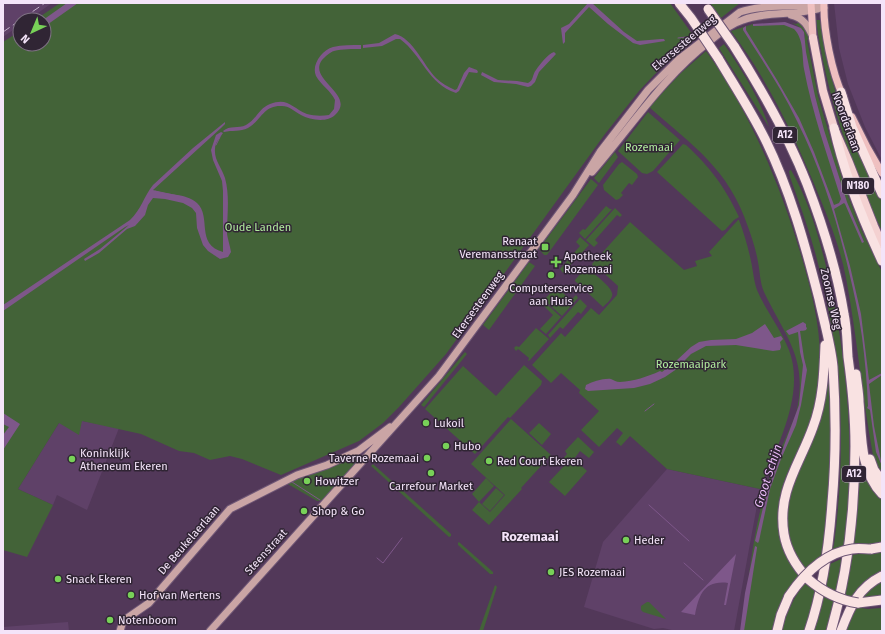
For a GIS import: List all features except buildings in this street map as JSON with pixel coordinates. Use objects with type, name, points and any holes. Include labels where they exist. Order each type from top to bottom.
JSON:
[{"type":"highway","name":"Zoomse Weg","points":[[679,3],[692,18],[718,58],[741,95],[765,139],[797,220],[811,266],[825,326],[832,366],[835,445],[834,486],[827,552],[815,615],[809,631]]},
{"type":"highway","name":"Zoomse Weg","points":[[706,6],[760,87],[777,119],[807,184],[827,243],[844,315],[854,416],[854,490],[846,561],[831,631]]},
{"type":"highway","name":"Noorderlaan","points":[[813,38],[823,91],[834,128],[882,244]]},
{"type":"highway","points":[[840,92],[852,126],[882,194]]},
{"type":"highway","points":[[834,128],[839,153],[846,175],[867,229],[882,261]]},
{"type":"highway","points":[[844,315],[853,352],[862,441],[868,472],[882,494]]},
{"type":"highway","points":[[825,326],[821,401],[813,427],[788,484],[782,507],[782,523],[787,547],[797,566],[808,579],[834,597],[858,603],[879,603]]},
{"type":"highway","points":[[860,421],[872,465],[882,481]]},
{"type":"highway","points":[[777,631],[781,615],[789,596],[805,574],[826,558],[852,549],[882,548]]},
{"type":"highway","points":[[842,631],[851,605],[856,596],[866,586],[882,576]]},
{"type":"main road","points":[[796,3],[787,10],[802,19],[807,25],[813,38]]},
{"type":"main road","name":"Ekersesteenweg","points":[[339,487],[452,361],[573,195],[607,155],[653,95],[683,64],[700,48],[736,22],[751,17],[787,10],[824,5]]},
{"type":"main road","name":"Noorderlaan","points":[[824,5],[829,49],[840,92],[882,174]]},
{"type":"main road","name":"Noorderlaan","points":[[811,6],[813,38]]},
{"type":"main road","name":"Ekersesteenweg","points":[[358,451],[388,428],[396,424]]},
{"type":"main road","name":"De Beukelaerlaan","points":[[120,631],[122,623],[131,615],[149,604],[230,510],[297,475],[332,463],[358,451]]},
{"type":"main road","name":"Steenstraat","points":[[210,631],[339,487]]},
{"type":"shaded area","points":[[3,3],[52,3],[39,12],[12,12],[12,31],[3,37]]},
{"type":"shaded area","points":[[67,3],[78,3],[52,21],[52,14]]},
{"type":"shaded area","points":[[588,3],[592,3],[624,32],[637,41],[664,39],[665,41],[640,45],[633,43],[589,7],[565,33],[565,42],[563,44],[561,28],[569,24]]},
{"type":"shaded area","points":[[834,3],[882,3],[882,160],[865,127],[848,84],[839,48]]},
{"type":"shaded area","points":[[785,22],[801,28],[804,32],[806,52],[824,130],[847,202],[864,242],[862,243],[845,204],[844,203],[834,209],[850,266],[861,314],[869,380],[882,373],[882,375],[869,384],[874,426],[882,466],[876,452],[870,410],[867,408],[865,363],[858,312],[834,214],[806,139],[778,86],[743,30],[746,26],[746,30],[799,118],[814,152],[834,205],[839,203],[841,199],[811,102],[804,69],[800,38],[794,29],[784,25],[753,26],[753,24]]},
{"type":"shaded area","points":[[395,34],[407,41],[418,53],[436,78],[452,89],[457,89],[464,73],[469,67],[477,70],[478,72],[469,72],[459,91],[456,93],[446,89],[439,83],[408,46],[400,39],[396,39],[382,46],[363,48],[363,45],[379,43]]},
{"type":"shaded area","points":[[343,45],[361,45],[361,49],[344,49],[332,52],[322,60],[319,67],[325,81],[337,94],[340,101],[340,108],[332,118],[318,120],[305,117],[287,107],[276,106],[266,111],[248,128],[223,131],[228,128],[246,125],[263,108],[276,102],[290,104],[302,112],[310,115],[329,115],[334,109],[335,100],[316,76],[315,67],[318,58],[325,51],[333,47]]},
{"type":"shaded area","points":[[554,52],[556,54],[539,72],[535,82],[528,87],[516,84],[494,82],[481,75],[482,72],[498,80],[528,83],[542,62]]},
{"type":"shaded area","points":[[225,122],[221,128],[153,190],[187,197],[197,203],[203,215],[206,237],[209,243],[214,248],[223,252],[222,181],[213,160],[211,150],[216,135],[221,132],[223,133],[216,144],[215,153],[227,185],[227,234],[231,252],[228,257],[220,259],[208,251],[203,245],[197,228],[196,213],[192,208],[183,203],[153,198],[148,205],[145,215],[135,226],[127,229],[99,253],[85,261],[84,259],[100,249],[129,225],[125,227],[3,311],[3,305],[130,220],[137,212],[153,185],[193,148]]},
{"type":"shaded area","points":[[803,322],[806,324],[807,329],[800,331],[807,370],[801,405],[796,425],[770,489],[758,543],[755,541],[767,491],[799,405],[803,365],[798,332],[789,335],[786,331]]},
{"type":"shaded area","points":[[765,324],[774,338],[781,336],[783,339],[780,342],[780,350],[773,351],[736,345],[706,346],[691,354],[681,366],[665,377],[650,384],[634,388],[588,391],[585,389],[586,385],[602,380],[611,379],[619,382],[640,378],[660,371],[662,372],[699,342],[736,339],[752,333]]},
{"type":"shaded area","points":[[3,413],[20,424],[3,450],[3,435],[9,427],[3,424]]},
{"type":"shaded area","name":"Koninklijk Atheneum Ekeren","points":[[77,420],[119,428],[87,510],[57,495],[53,505],[18,489],[59,423]]},
{"type":"shaded area","points":[[667,469],[760,489],[734,631],[676,631],[663,628],[654,629],[584,607],[603,542]]},
{"type":"shaded area","points":[[755,546],[757,548],[744,631],[740,631],[745,593]]},
{"type":"shaded area","points":[[736,554],[726,605],[724,605],[728,583],[713,584],[704,590],[701,595],[695,615],[681,612]]},
{"type":"shaded area","points":[[68,622],[69,631],[3,631],[3,627]]},
{"type":"green space","name":"Oude Landen","points":[[60,3],[670,3],[695,38],[655,74],[639,91],[605,134],[446,354],[383,423],[359,441],[281,475],[242,459],[230,456],[210,460],[194,453],[179,451],[141,434],[82,421],[79,435],[59,423],[18,489],[53,505],[27,557],[3,550],[3,42],[12,36],[12,52],[52,52],[52,12],[47,12]]},
{"type":"green space","points":[[710,3],[740,3],[721,18]]},
{"type":"green space","points":[[816,20],[820,20],[826,57],[836,94],[850,131],[882,200],[882,231],[870,206],[841,128],[826,74]]},
{"type":"green space","points":[[802,21],[807,30],[809,39],[807,40],[818,96],[845,188],[861,229],[882,272],[882,473],[876,466],[873,455],[850,300],[837,242],[798,146],[778,106],[756,67],[731,31],[753,24],[782,23],[793,26],[805,38],[804,32],[792,23],[796,24]]},
{"type":"green space","points":[[724,44],[750,84],[769,127],[719,48]]},
{"type":"green space","points":[[706,51],[722,74],[750,124],[773,175],[793,228],[805,268],[814,307],[820,346],[820,374],[815,404],[806,433],[785,479],[779,504],[778,517],[781,542],[785,554],[799,576],[785,596],[773,631],[742,631],[751,561],[765,492],[779,453],[796,414],[800,378],[797,363],[787,336],[764,292],[757,258],[748,227],[731,189],[708,160],[694,146],[649,107],[681,73]]},
{"type":"green space","name":"Rozemaai","points":[[648,112],[680,140],[653,171],[647,174],[642,173],[618,151]]},
{"type":"green space","points":[[683,144],[695,153],[710,170],[728,196],[739,217],[734,220],[725,230],[722,231],[657,172]]},
{"type":"green space","points":[[615,152],[618,157],[599,183],[594,178]]},
{"type":"green space","points":[[622,162],[637,174],[638,177],[632,185],[629,183],[621,193],[623,195],[616,200],[604,190],[603,185]]},
{"type":"green space","points":[[791,170],[803,193],[823,254],[834,301],[845,371],[849,442],[848,513],[844,548],[831,553],[834,545],[838,508],[841,434],[840,398],[831,325],[824,288],[812,243],[790,177],[789,171]]},
{"type":"green space","points":[[591,179],[598,185],[547,255],[544,255],[539,249]]},
{"type":"green space","points":[[606,206],[612,209],[585,239],[579,233],[583,229],[585,230]]},
{"type":"green space","points":[[615,208],[622,215],[620,217],[617,215],[595,240],[598,243],[594,247],[586,240]]},
{"type":"green space","name":"Rozemaaipark","points":[[738,220],[747,245],[757,290],[786,342],[793,367],[794,385],[792,403],[781,439],[760,489],[667,469],[630,436],[621,446],[616,442],[623,433],[617,428],[599,447],[581,430],[599,411],[579,393],[580,390],[561,373],[551,383],[532,365],[561,333],[565,337],[591,308],[599,315],[617,295],[618,286],[596,266],[594,268],[592,264],[630,222],[684,270],[697,266],[695,261],[712,256],[709,252]]},
{"type":"green space","points":[[580,237],[589,245],[563,273],[560,269],[580,246],[576,242]]},
{"type":"green space","points":[[529,262],[535,266],[489,330],[483,325]]},
{"type":"green space","points":[[586,267],[607,285],[612,293],[611,299],[603,307],[575,281]]},
{"type":"green space","points":[[556,287],[571,300],[576,295],[578,298],[562,316],[544,300]]},
{"type":"green space","points":[[580,299],[587,306],[581,314],[578,312],[563,329],[560,327],[550,338],[548,335]]},
{"type":"green space","points":[[542,300],[561,317],[546,334],[540,329],[553,315],[540,302]]},
{"type":"green space","points":[[536,328],[549,339],[528,361],[529,358],[518,349],[516,351],[514,348],[516,346],[519,347]]},
{"type":"green space","points":[[465,352],[467,354],[424,407],[421,405]]},
{"type":"green space","points":[[524,365],[542,381],[541,385],[510,418],[508,417],[475,454],[425,409],[463,366],[496,396]]},
{"type":"green space","points":[[827,379],[829,379],[831,446],[825,535],[822,557],[805,570],[793,553],[786,530],[786,505]]},
{"type":"green space","points":[[511,419],[551,455],[489,525],[472,510],[479,502],[490,512],[505,495],[471,464]]},
{"type":"green space","points":[[539,423],[551,434],[542,445],[529,433]]},
{"type":"green space","points":[[858,423],[865,474],[869,483],[882,500],[882,543],[852,546]]},
{"type":"green space","points":[[578,437],[594,452],[589,458],[580,451],[574,459],[587,471],[565,496],[549,482],[564,466],[560,462],[567,454],[565,451]]},
{"type":"green space","points":[[354,456],[355,460],[357,460],[356,464],[323,500],[317,501],[286,483]]},
{"type":"green space","points":[[373,464],[451,534],[451,536],[449,537],[371,466]]},
{"type":"green space","points":[[486,478],[494,486],[479,502],[472,494]]},
{"type":"green space","points":[[496,488],[504,495],[490,511],[482,504]]},
{"type":"green space","points":[[459,542],[493,572],[493,574],[490,574],[458,545]]},
{"type":"green space","points":[[882,551],[882,573],[853,598],[843,596],[851,555]]},
{"type":"green space","points":[[843,558],[836,593],[824,587],[828,565]]},
{"type":"green space","points":[[882,579],[882,598],[859,599],[864,593]]},
{"type":"green space","points":[[805,583],[815,591],[806,631],[781,631],[797,594]]},
{"type":"green space","points":[[495,585],[497,587],[483,631],[479,631]]},
{"type":"green space","points":[[822,596],[835,602],[827,631],[814,631]]},
{"type":"green space","points":[[649,602],[666,619],[643,612],[641,610],[641,606]]},
{"type":"green space","points":[[854,607],[868,609],[882,608],[882,631],[846,631]]},
{"type":"waterway","name":"Groot Schijn","points":[[678,38],[686,37]]},
{"type":"waterway","points":[[216,145],[220,137]]},
{"type":"waterway","points":[[155,191],[183,197]]},
{"type":"waterway","points":[[645,411],[654,404]]},
{"type":"waterway","points":[[292,482],[320,500]]},
{"type":"waterway","points":[[649,505],[689,541]]},
{"type":"waterway","points":[[377,558],[383,563],[402,538]]},
{"type":"waterway","points":[[684,563],[703,580]]},
{"type":"railway","points":[[3,32],[45,3]]},
{"type":"place","name":"Renaat Veremansstraat","points":[[545,247]]},
{"type":"place","name":"Apotheek Rozemaai","points":[[556,262]]},
{"type":"place","name":"Computerservice aan Huis","points":[[551,275]]},
{"type":"place","name":"Lukoil","points":[[426,423]]},
{"type":"place","name":"Hubo","points":[[446,446]]},
{"type":"place","name":"Taverne Rozemaai","points":[[427,458]]},
{"type":"place","name":"Koninklijk Atheneum Ekeren","points":[[72,459]]},
{"type":"place","name":"Red Court Ekeren","points":[[489,461]]},
{"type":"place","name":"Carrefour Market","points":[[431,473]]},
{"type":"place","name":"Howitzer","points":[[307,481]]},
{"type":"place","name":"Shop & Go","points":[[304,511]]},
{"type":"place","name":"Heder","points":[[626,540]]},
{"type":"place","name":"JES Rozemaai","points":[[551,572]]},
{"type":"place","name":"Snack Ekeren","points":[[58,579]]},
{"type":"place","name":"Hof van Mertens","points":[[131,595]]},
{"type":"place","name":"Notenboom","points":[[110,620]]},
{"type":"district","name":"Rozemaai","points":[[530,536]]}]
